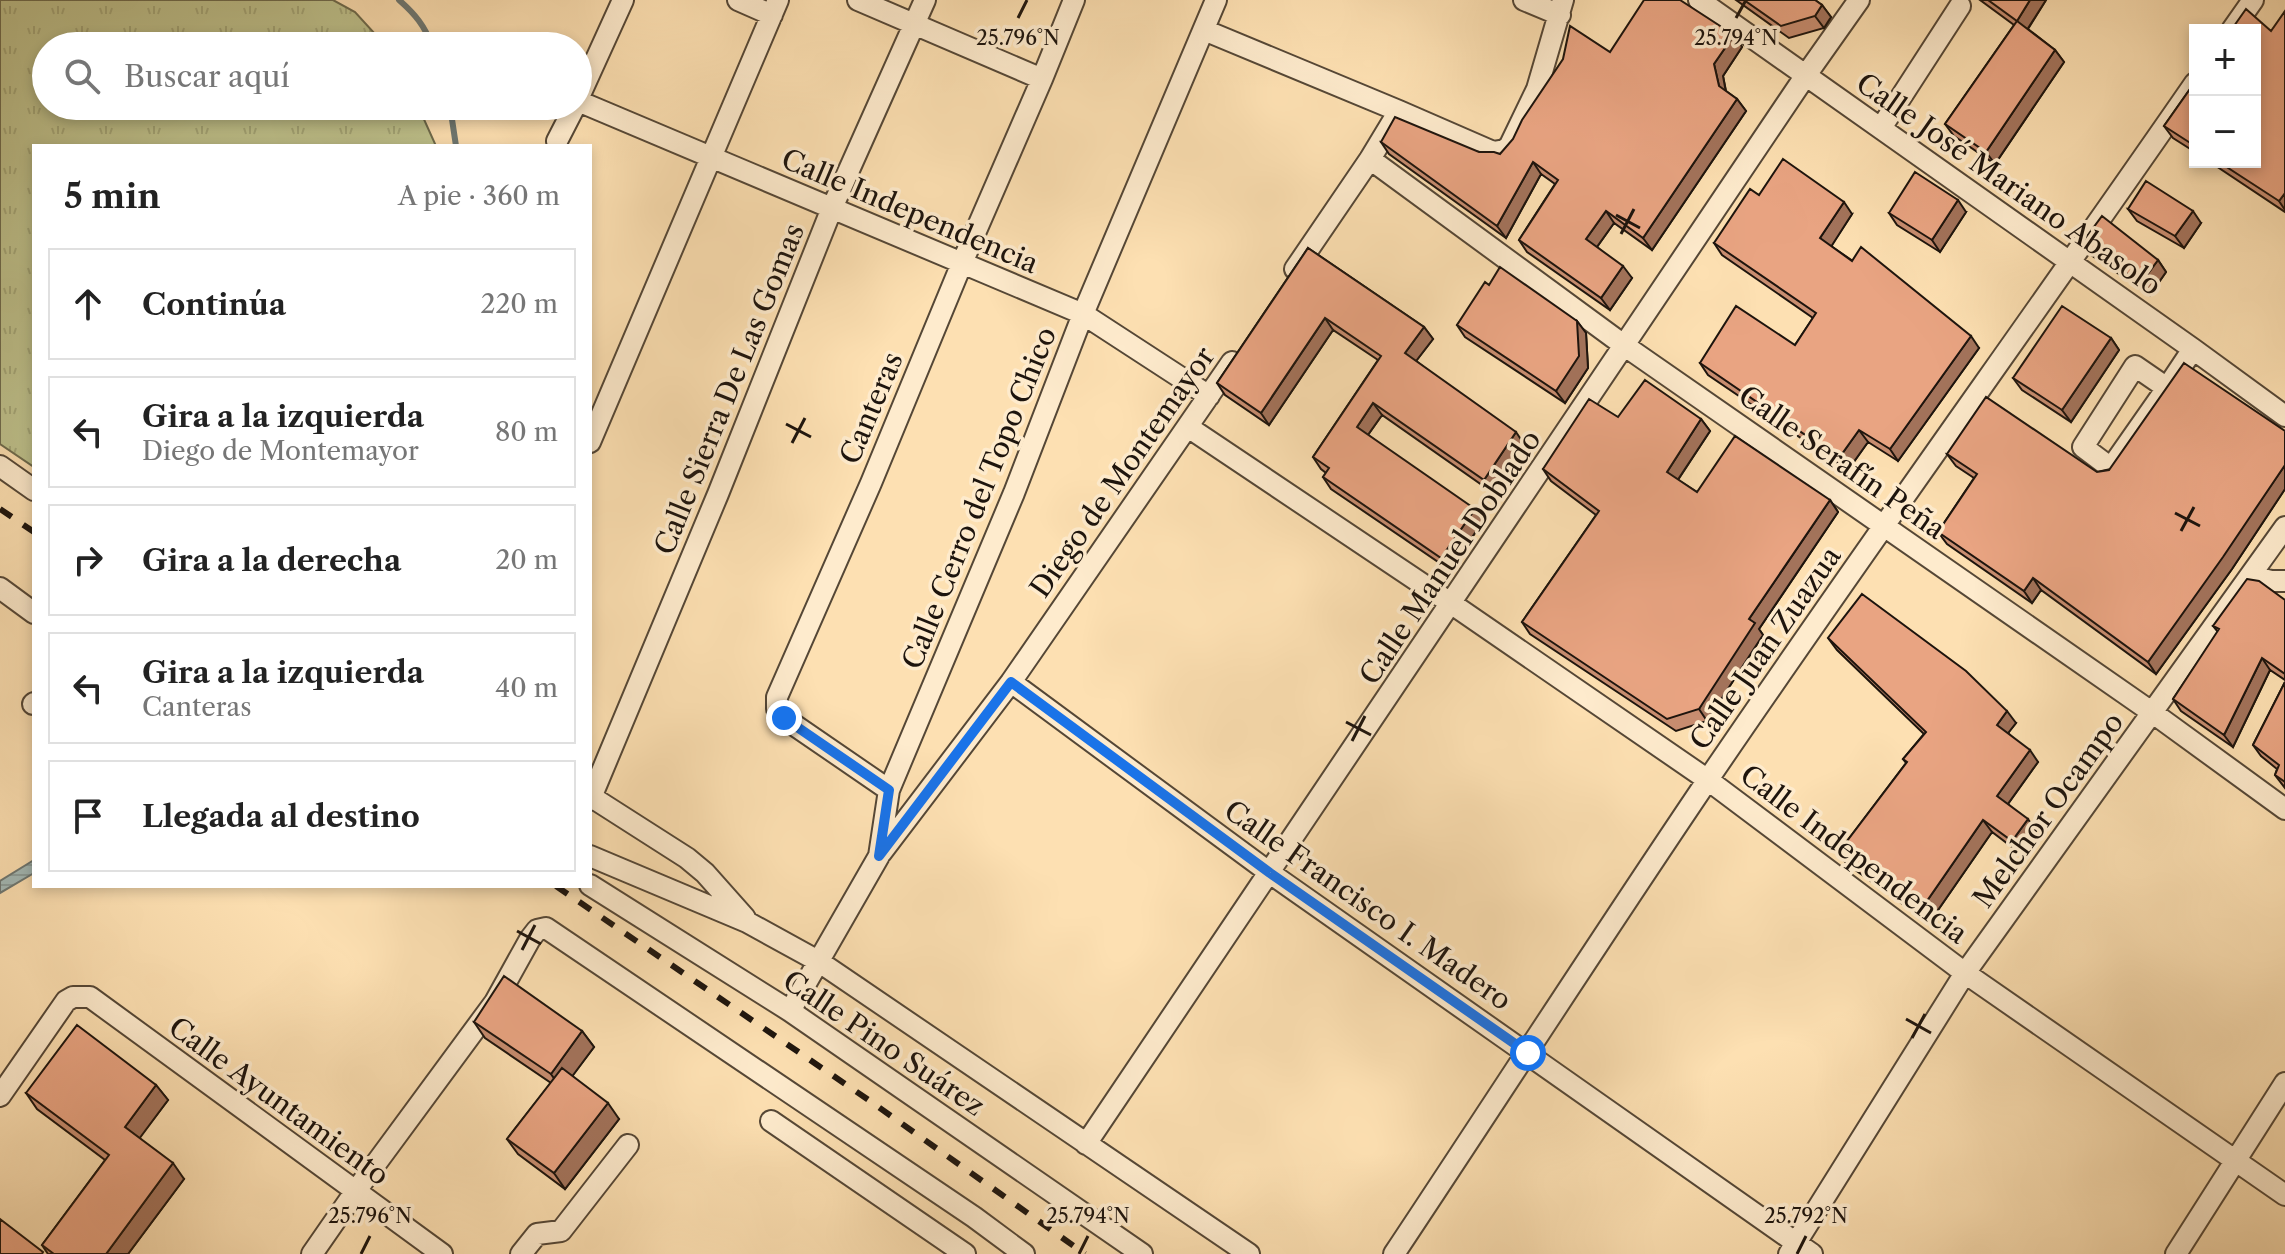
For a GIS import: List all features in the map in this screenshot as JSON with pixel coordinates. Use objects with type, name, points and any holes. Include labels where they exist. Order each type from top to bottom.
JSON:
[{"type":"street","points":[[592,69],[623,0]]},
{"type":"street","points":[[592,437],[775,8],[738,0]]},
{"type":"street","points":[[858,0],[1042,79]]},
{"type":"street","name":"Calle Sierra De Las Gomas","points":[[592,793],[718,494],[832,208],[925,0]]},
{"type":"street","name":"Canteras","points":[[889,790],[784,718],[777,709],[777,697],[871,483],[1074,0]]},
{"type":"street","name":"Calle Cerro del Topo Chico","points":[[790,1011],[879,856],[889,790],[1014,493],[1083,314],[1216,0]]},
{"type":"street","points":[[1204,30],[1493,152],[1505,150],[1510,145],[1537,89],[1562,7],[1524,0]]},
{"type":"street","name":"Calle José Mariano Abasolo","points":[[1699,0],[2285,416]]},
{"type":"street","name":"Calle Manuel Doblado","points":[[1086,1144],[1859,0]]},
{"type":"street","points":[[2236,24],[2253,0]]},
{"type":"street","points":[[1881,128],[1960,6]]},
{"type":"street","name":"Calle Juan Zuazua","points":[[1394,1254],[1708,780],[2189,92]]},
{"type":"street","name":"Calle Independencia","points":[[592,106],[1083,314],[1209,396]]},
{"type":"street","points":[[1281,291],[1399,111]]},
{"type":"street","points":[[557,141],[568,120]]},
{"type":"street","name":"Calle Serafín Peña","points":[[1370,159],[1625,346],[2153,713],[2285,809]]},
{"type":"street","name":"Diego de Montemayor","points":[[879,856],[1011,682],[1245,344]]},
{"type":"street","points":[[2167,388],[2135,366],[2083,447],[2111,468],[2167,388],[2193,349]]},
{"type":"street","name":"Calle Independencia","points":[[1188,427],[1708,780],[1965,973],[2285,1195]]},
{"type":"street","points":[[0,466],[32,489]]},
{"type":"street","name":"Melchor Ocampo","points":[[1799,1250],[1965,973],[2285,527]]},
{"type":"street","points":[[2251,576],[2285,581]]},
{"type":"street","points":[[0,588],[32,612]]},
{"type":"street","name":"Calle Francisco I. Madero","points":[[1011,682],[1270,873],[1528,1053],[1799,1250]]},
{"type":"street","name":"Calle Pino Suárez","points":[[592,799],[687,858],[705,873],[747,922]]},
{"type":"street","name":"Calle Pino Suárez","points":[[592,857],[747,922],[818,961],[1249,1254]]},
{"type":"street","name":"Calle Pino Suárez","points":[[592,886],[790,1011],[1142,1254]]},
{"type":"street","points":[[312,1254],[495,1002],[535,932],[546,928],[1024,1254]]},
{"type":"street","name":"Calle Ayuntamiento","points":[[0,1096],[66,1001],[73,997],[90,997],[442,1254]]},
{"type":"street","points":[[2176,1254],[2285,1083]]},
{"type":"street","points":[[771,1121],[965,1254]]},
{"type":"street","points":[[521,1254],[537,1234],[561,1231],[628,1145]]},
{"type":"green space","points":[[0,0],[333,0],[355,12],[373,32],[32,32],[32,120],[424,120],[435,144],[32,144],[32,466],[0,444]]},
{"type":"water","points":[[32,861],[32,874],[0,893],[0,881]]},
{"type":"building","points":[[1644,0],[1680,0],[1734,35],[1714,64],[1719,86],[1737,99],[1643,238],[1606,211],[1586,239],[1623,266],[1601,298],[1519,240],[1558,180],[1533,162],[1497,226],[1381,142],[1395,117],[1479,152],[1500,154],[1513,139],[1522,120],[1563,59],[1570,26],[1610,52]]},
{"type":"building","points":[[1744,0],[1815,0],[1822,5],[1815,16],[1781,26]]},
{"type":"building","points":[[1988,0],[2030,0],[2017,21]]},
{"type":"building","points":[[2246,9],[2271,31],[2285,11],[2285,193],[2279,201],[2228,168],[2261,168],[2261,24],[2235,24]]},
{"type":"building","points":[[2017,21],[2055,50],[1986,152],[1945,124]]},
{"type":"building","points":[[2189,91],[2189,142],[2164,126]]},
{"type":"building","points":[[1783,159],[1844,202],[1820,238],[1852,261],[1861,247],[1971,336],[1890,449],[1859,430],[1839,458],[1700,363],[1736,306],[1795,345],[1816,313],[1714,243],[1750,189],[1759,195]]},
{"type":"building","points":[[1915,172],[1958,200],[1932,240],[1889,213]]},
{"type":"building","points":[[2146,181],[2193,211],[2175,236],[2128,209]]},
{"type":"building","points":[[2102,216],[2158,260],[2141,283],[2082,243]]},
{"type":"building","points":[[1308,248],[1424,327],[1405,353],[1516,432],[1484,480],[1373,403],[1357,427],[1475,509],[1441,558],[1323,477],[1329,468],[1313,457],[1381,356],[1325,318],[1261,413],[1217,383]]},
{"type":"building","points":[[1500,267],[1577,321],[1579,356],[1556,391],[1457,325],[1485,282],[1489,285]]},
{"type":"building","points":[[2062,306],[2111,338],[2062,410],[2013,378]]},
{"type":"building","points":[[2184,363],[2285,431],[2285,465],[2148,662],[2033,578],[2024,591],[1938,532],[1977,474],[1947,454],[1986,397],[2097,472],[2109,470]]},
{"type":"building","points":[[1645,380],[1701,419],[1667,472],[1697,492],[1735,436],[1830,500],[1749,619],[1755,623],[1699,709],[1667,719],[1522,622],[1599,511],[1543,469],[1589,399],[1618,417]]},
{"type":"building","points":[[2247,579],[2259,581],[2285,600],[2285,674],[2262,658],[2224,735],[2173,699],[2219,629],[2213,626]]},
{"type":"building","points":[[1862,594],[1966,671],[2007,711],[1997,725],[2030,750],[1997,796],[2028,819],[2012,841],[1983,820],[1920,911],[1838,853],[1907,762],[1903,759],[1926,732],[1828,638]]},
{"type":"building","points":[[2285,682],[2285,782],[2275,775],[2279,765],[2253,745]]},
{"type":"building","points":[[504,976],[582,1031],[551,1074],[474,1022]]},
{"type":"building","points":[[77,1025],[156,1085],[125,1127],[173,1163],[106,1254],[54,1254],[42,1245],[109,1155],[26,1093]]},
{"type":"building","points":[[562,1068],[608,1103],[554,1173],[507,1139]]},
{"type":"building","points":[[0,1219],[43,1252],[42,1254],[0,1254]]},
{"type":"waterway","points":[[399,0],[426,32]]},
{"type":"waterway","points":[[452,120],[456,144]]},
{"type":"railway","points":[[0,509],[32,531]]},
{"type":"railway","points":[[559,888],[870,1101],[1085,1254]]},
{"type":"route","points":[[784,718],[889,790],[879,856],[1011,682],[1270,873],[1528,1053]]}]
